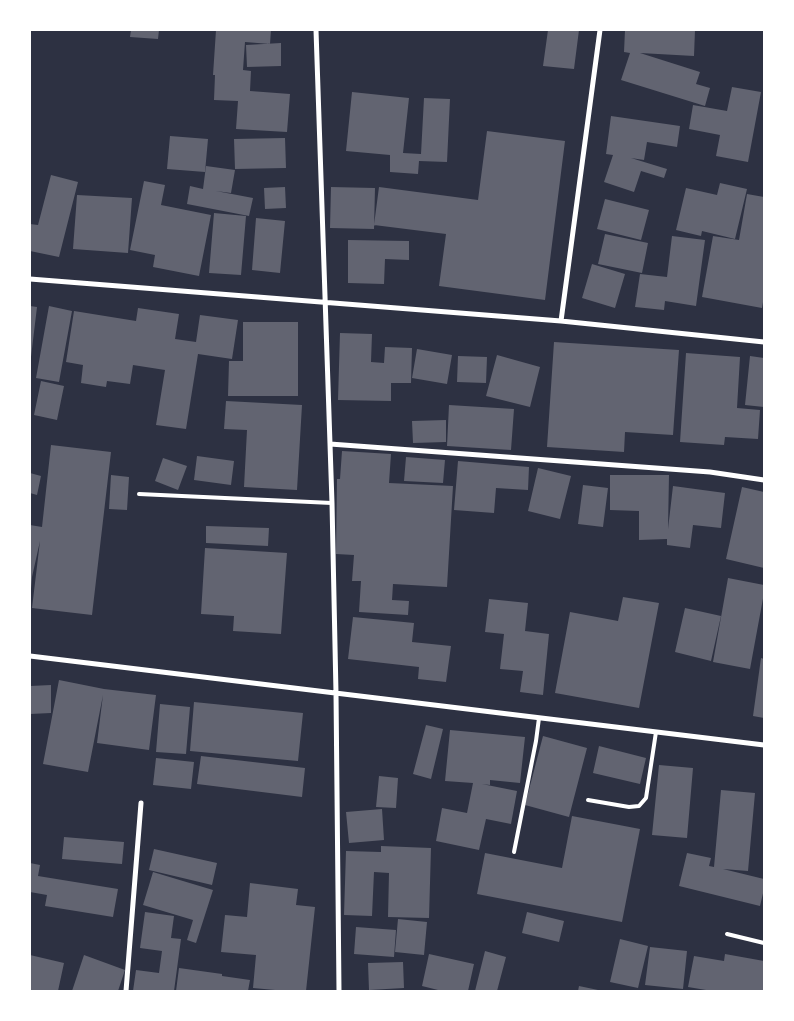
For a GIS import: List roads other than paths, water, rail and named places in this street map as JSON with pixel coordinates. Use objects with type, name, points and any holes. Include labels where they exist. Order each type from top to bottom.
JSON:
[{"type":"street","points":[[316,30],[332,503],[339,991]]},
{"type":"street","points":[[561,321],[600,30]]},
{"type":"street","points":[[30,279],[561,321],[764,342]]},
{"type":"street","points":[[330,444],[710,472],[764,480]]},
{"type":"street","points":[[30,656],[764,746]]},
{"type":"street","points":[[126,991],[141,803]]},
{"type":"lane","points":[[139,494],[332,503]]},
{"type":"lane","points":[[514,852],[539,718]]},
{"type":"lane","points":[[588,800],[639,806],[646,798],[656,732]]},
{"type":"lane","points":[[727,934],[764,943]]}]
